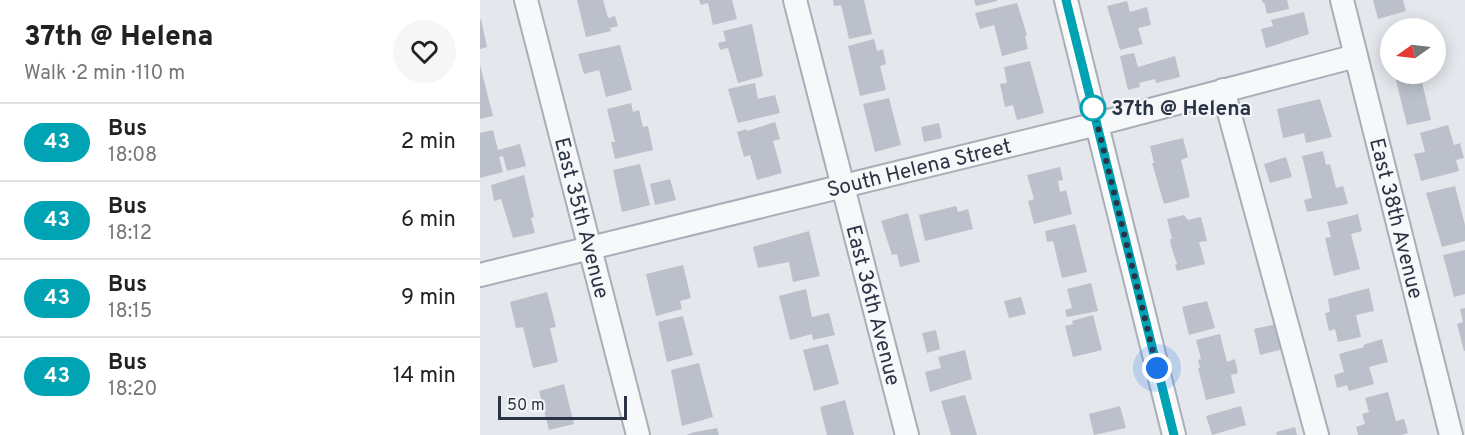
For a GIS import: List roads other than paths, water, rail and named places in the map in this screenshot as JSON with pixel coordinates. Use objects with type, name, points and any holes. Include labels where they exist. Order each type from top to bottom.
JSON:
[{"type":"street","name":"East 35th Avenue","points":[[526,0],[638,435]]},
{"type":"street","name":"East 36th Avenue","points":[[795,0],[907,435]]},
{"type":"street","points":[[1066,0],[1174,435]]},
{"type":"street","name":"East 38th Avenue","points":[[1342,0],[1451,435]]},
{"type":"street","name":"South Helena Street","points":[[480,275],[1097,124],[1356,56]]},
{"type":"street","points":[[1223,90],[1317,435]]},
{"type":"place","name":"37th @ Helena","points":[[1093,108]]}]
